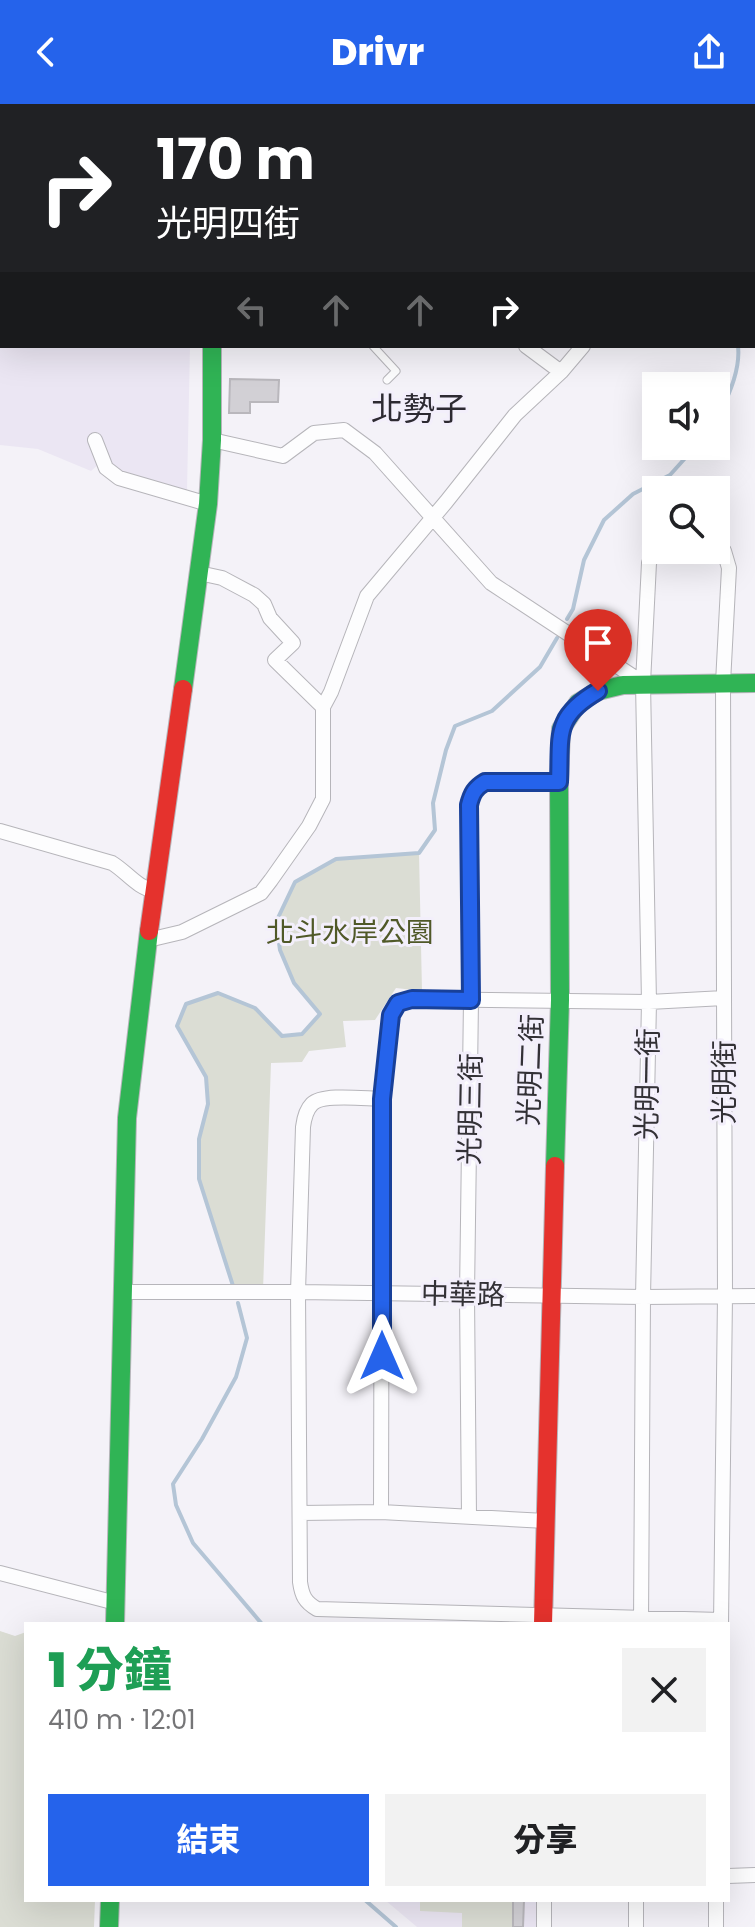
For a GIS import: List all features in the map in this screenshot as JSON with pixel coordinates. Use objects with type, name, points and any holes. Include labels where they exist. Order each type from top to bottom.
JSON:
[{"type":"main road","points":[[115,1622],[127,1118],[148,940],[208,504],[212,348]]},
{"type":"main road","name":"光明二街","points":[[543,1620],[560,1000],[561,729],[578,703],[598,691],[623,685],[755,683]]},
{"type":"main road","points":[[109,1927],[110,1902]]},
{"type":"street","points":[[529,348],[561,372]]},
{"type":"street","points":[[148,940],[182,932],[261,893],[309,826],[323,799],[323,707],[367,596],[515,415],[561,372],[581,348]]},
{"type":"street","points":[[212,440],[283,456],[314,433],[344,430],[375,453],[491,583],[643,683]]},
{"type":"street","points":[[95,440],[106,468],[119,478],[208,504]]},
{"type":"street","name":"光明一街","points":[[641,1621],[649,1002],[643,683],[649,564]]},
{"type":"street","name":"光明街","points":[[721,1622],[725,1296],[723,683],[728,564]]},
{"type":"street","points":[[199,573],[222,578],[264,604],[270,618],[293,643],[275,660],[323,707]]},
{"type":"street","name":"光明三街","points":[[469,1517],[469,805],[476,787],[485,782],[559,782]]},
{"type":"street","points":[[0,831],[112,863],[146,889],[155,891]]},
{"type":"street","points":[[381,1512],[382,1099],[391,1015],[398,1003],[412,999],[649,1002],[724,998]]},
{"type":"street","points":[[382,1099],[324,1098],[313,1103],[305,1115],[303,1127],[298,1292],[301,1594],[308,1604],[317,1609],[543,1620],[721,1622]]},
{"type":"street","name":"中華路","points":[[122,1292],[755,1296]]},
{"type":"street","points":[[300,1513],[381,1512],[546,1521]]},
{"type":"street","points":[[0,1573],[116,1603]]},
{"type":"street","points":[[730,1876],[755,1875]]},
{"type":"street","points":[[544,1902],[544,1927]]},
{"type":"street","points":[[636,1902],[636,1927]]},
{"type":"street","points":[[716,1902],[716,1927]]},
{"type":"lane","points":[[375,348],[396,371],[387,380]]},
{"type":"shaded area","points":[[0,348],[190,348],[187,490],[128,486],[99,464],[91,471],[38,449],[0,445]]},
{"type":"shaded area","points":[[387,1902],[536,1902],[536,1927],[417,1927]]},
{"type":"green space","name":"北斗水岸公園","points":[[419,853],[422,991],[396,988],[375,1020],[343,1021],[346,1047],[309,1051],[302,1062],[271,1063],[263,1290],[234,1290],[199,1179],[199,1141],[207,1103],[206,1077],[177,1026],[186,1004],[219,994],[255,1008],[282,1036],[302,1034],[320,1014],[294,983],[279,944],[276,922],[295,882],[336,859]]},
{"type":"green space","points":[[0,1631],[15,1636],[24,1633],[24,1902],[95,1902],[94,1927],[0,1927]]},
{"type":"green space","points":[[420,1902],[514,1902],[513,1927],[462,1927],[462,1913],[420,1911]]},
{"type":"building","points":[[230,379],[279,380],[278,402],[250,402],[250,413],[229,413]]},
{"type":"building","points":[[513,1902],[524,1902],[523,1927],[513,1927]]},
{"type":"waterway","points":[[730,390],[738,348]]},
{"type":"waterway","points":[[567,619],[573,609],[584,560],[604,520],[633,494],[670,475],[683,460]]},
{"type":"waterway","points":[[234,1289],[199,1179],[199,1139],[208,1104],[206,1077],[177,1026],[186,1004],[218,993],[255,1008],[282,1036],[302,1034],[320,1014],[294,983],[280,950],[276,922],[295,882],[336,859],[419,853],[435,830],[433,803],[455,726],[492,711],[540,667],[557,638]]},
{"type":"waterway","points":[[238,1303],[247,1338],[236,1377],[173,1484],[176,1505],[193,1543],[260,1622]]},
{"type":"waterway","points":[[367,1902],[396,1927]]},
{"type":"traffic: fast","points":[[183,689],[208,504],[212,348]]},
{"type":"traffic: fast","points":[[555,1166],[560,1000],[561,729],[578,703],[598,691],[623,685],[755,683]]},
{"type":"traffic: fast","points":[[115,1622],[127,1118],[149,931]]},
{"type":"traffic: fast","points":[[109,1927],[110,1902]]},
{"type":"traffic: jam","points":[[149,931],[183,689]]},
{"type":"traffic: jam","points":[[543,1622],[555,1166]]},
{"type":"district","name":"北勢子","points":[[419,409]]},
{"type":"route","points":[[382,1356],[382,1099],[391,1015],[398,1003],[412,999],[471,1000],[471,795],[476,787],[485,782],[559,782],[561,729],[578,703],[598,691]]}]
